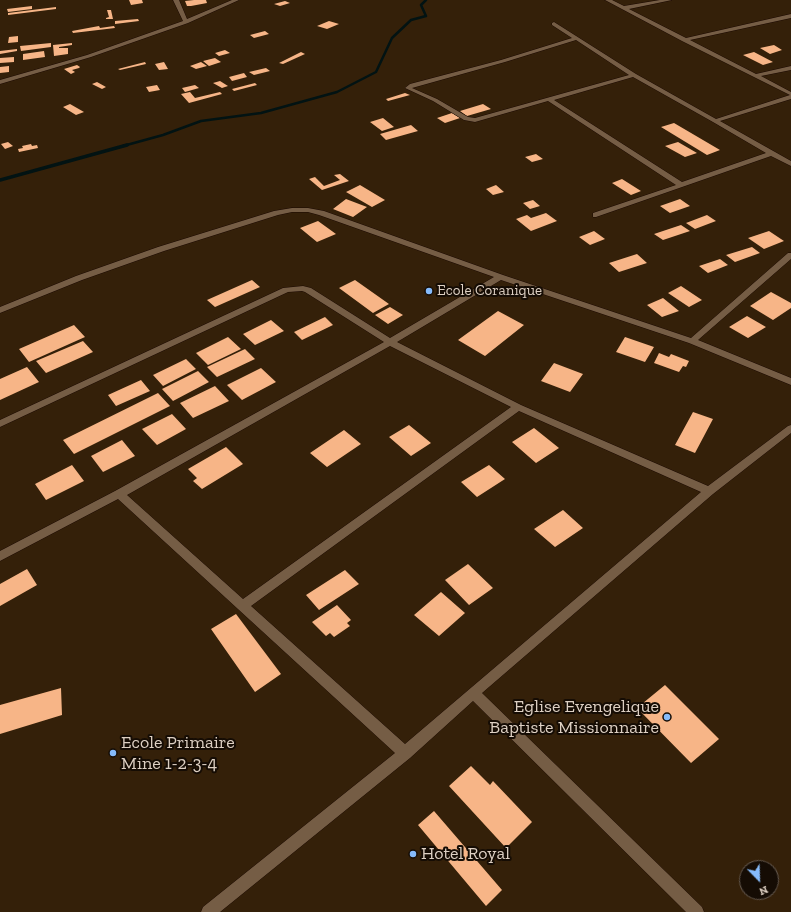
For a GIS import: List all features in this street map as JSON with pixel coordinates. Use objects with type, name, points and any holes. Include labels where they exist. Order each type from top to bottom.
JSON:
[{"type":"street","points":[[176,0],[186,22]]},
{"type":"street","points":[[0,82],[89,56],[186,22],[236,0]]},
{"type":"street","points":[[608,0],[791,96]]},
{"type":"street","points":[[624,8],[669,0]]},
{"type":"street","points":[[684,40],[791,16]]},
{"type":"street","points":[[554,24],[634,75],[791,164]]},
{"type":"street","points":[[577,38],[503,61],[412,85],[408,88],[471,121],[480,120],[634,75]]},
{"type":"street","points":[[755,76],[791,68]]},
{"type":"street","points":[[715,121],[791,96]]},
{"type":"street","points":[[549,99],[681,185]]},
{"type":"street","points":[[596,214],[772,153]]},
{"type":"street","points":[[0,310],[79,278],[161,249],[277,213],[292,210],[308,210],[321,213],[500,277],[692,341],[791,382]]},
{"type":"street","points":[[692,341],[791,255]]},
{"type":"street","points":[[0,556],[119,494],[390,342],[500,277]]},
{"type":"street","points":[[0,424],[279,294],[295,288],[308,290],[390,342],[518,406],[709,491]]},
{"type":"street","points":[[243,606],[518,406]]},
{"type":"street","points":[[208,912],[405,753],[709,491],[791,428]]},
{"type":"street","points":[[119,494],[405,753]]},
{"type":"street","points":[[473,693],[698,912]]},
{"type":"building","points":[[129,0],[142,0],[143,3],[131,5]]},
{"type":"building","points":[[206,0],[207,3],[187,6],[185,1]]},
{"type":"building","points":[[285,1],[290,3],[280,6],[274,4]]},
{"type":"building","points":[[32,6],[32,9],[8,12],[7,9]]},
{"type":"building","points":[[56,7],[56,9],[8,15],[8,13]]},
{"type":"building","points":[[107,10],[111,10],[113,19],[106,19],[109,17]]},
{"type":"building","points":[[138,19],[139,21],[115,24],[115,21]]},
{"type":"building","points":[[329,21],[339,24],[327,29],[317,26]]},
{"type":"building","points":[[99,26],[100,28],[114,26],[115,28],[73,33],[72,31]]},
{"type":"building","points":[[265,31],[269,34],[254,38],[250,35]]},
{"type":"building","points":[[18,36],[18,42],[8,43],[9,37]]},
{"type":"building","points":[[51,43],[51,47],[21,51],[20,46]]},
{"type":"building","points":[[72,43],[72,45],[59,47],[68,48],[68,54],[54,56],[53,45]]},
{"type":"building","points":[[774,45],[782,50],[770,54],[760,48]]},
{"type":"building","points":[[17,49],[17,51],[0,54],[0,51]]},
{"type":"building","points":[[225,50],[230,53],[219,56],[215,53]]},
{"type":"building","points":[[44,51],[45,57],[23,60],[23,54]]},
{"type":"building","points":[[301,52],[305,54],[283,64],[279,63]]},
{"type":"building","points":[[754,52],[773,62],[763,65],[743,55]]},
{"type":"building","points":[[14,57],[14,62],[0,63],[0,58]]},
{"type":"building","points":[[215,58],[221,62],[209,66],[203,61]]},
{"type":"building","points":[[145,62],[146,64],[120,70],[118,69]]},
{"type":"building","points":[[164,62],[168,69],[159,70],[155,64]]},
{"type":"building","points":[[201,62],[207,66],[196,69],[190,66]]},
{"type":"building","points":[[77,65],[80,67],[72,70],[75,72],[71,74],[64,69]]},
{"type":"building","points":[[9,66],[9,72],[0,73],[0,67]]},
{"type":"building","points":[[266,68],[270,71],[254,75],[249,72]]},
{"type":"building","points":[[244,73],[247,77],[232,81],[229,77]]},
{"type":"building","points":[[220,81],[228,86],[222,88],[213,83]]},
{"type":"building","points":[[97,82],[106,87],[102,89],[92,84]]},
{"type":"building","points":[[255,83],[257,85],[234,91],[232,89]]},
{"type":"building","points":[[157,85],[160,90],[149,92],[146,87]]},
{"type":"building","points":[[195,85],[199,88],[185,92],[182,88]]},
{"type":"building","points":[[190,92],[195,98],[220,92],[222,94],[189,103],[181,94]]},
{"type":"building","points":[[405,93],[410,95],[388,101],[386,99]]},
{"type":"building","points":[[70,104],[84,112],[76,115],[63,107]]},
{"type":"building","points":[[483,104],[491,109],[467,116],[460,111]]},
{"type":"building","points":[[452,113],[460,118],[445,123],[437,118]]},
{"type":"building","points":[[383,118],[394,127],[382,131],[370,122]]},
{"type":"building","points":[[674,123],[720,150],[707,155],[661,127]]},
{"type":"building","points":[[411,125],[418,131],[386,140],[380,134]]},
{"type":"building","points":[[8,142],[13,146],[5,149],[1,144]]},
{"type":"building","points":[[678,142],[697,153],[685,157],[665,146]]},
{"type":"building","points":[[31,144],[32,146],[37,145],[38,148],[19,152],[18,149],[23,148],[22,146]]},
{"type":"building","points":[[536,154],[543,159],[532,162],[525,157]]},
{"type":"building","points":[[340,174],[349,181],[322,190],[309,179],[315,177],[324,186],[340,180],[334,175]]},
{"type":"building","points":[[622,179],[641,191],[631,195],[612,183]]},
{"type":"building","points":[[360,185],[385,200],[372,207],[346,192]]},
{"type":"building","points":[[496,185],[504,192],[493,195],[486,189]]},
{"type":"building","points":[[346,199],[367,207],[353,217],[333,209]]},
{"type":"building","points":[[680,199],[690,206],[670,213],[660,206]]},
{"type":"building","points":[[533,200],[540,206],[530,209],[523,203]]},
{"type":"building","points":[[546,213],[557,221],[531,231],[516,219],[527,215],[531,218]]},
{"type":"building","points":[[707,215],[716,221],[695,229],[686,223]]},
{"type":"building","points":[[318,221],[336,234],[317,242],[300,228]]},
{"type":"building","points":[[681,225],[690,231],[663,240],[654,234]]},
{"type":"building","points":[[594,231],[605,239],[590,245],[579,237]]},
{"type":"building","points":[[769,231],[784,241],[764,249],[748,238]]},
{"type":"building","points":[[752,247],[760,253],[735,262],[726,255]]},
{"type":"building","points":[[637,254],[647,263],[619,272],[609,263]]},
{"type":"building","points":[[720,259],[728,265],[708,273],[699,266]]},
{"type":"building","points":[[252,280],[260,287],[215,307],[207,300]]},
{"type":"building","points":[[355,280],[389,304],[373,313],[339,288]]},
{"type":"building","points":[[681,286],[702,300],[689,307],[668,293]]},
{"type":"building","points":[[771,292],[791,303],[791,308],[773,320],[750,306]]},
{"type":"building","points":[[663,298],[679,311],[662,317],[647,305]]},
{"type":"building","points":[[390,307],[403,315],[388,324],[375,315]]},
{"type":"building","points":[[498,311],[524,325],[485,356],[458,340]]},
{"type":"building","points":[[747,316],[766,327],[748,338],[729,327]]},
{"type":"building","points":[[325,317],[333,325],[302,340],[294,332]]},
{"type":"building","points":[[271,320],[284,331],[255,345],[243,334]]},
{"type":"building","points":[[74,325],[85,337],[29,362],[19,349]]},
{"type":"building","points":[[228,337],[241,349],[208,365],[196,353]]},
{"type":"building","points":[[625,337],[654,347],[645,362],[616,352]]},
{"type":"building","points":[[83,341],[93,352],[46,373],[36,361]]},
{"type":"building","points":[[245,349],[255,359],[217,377],[207,367]]},
{"type":"building","points":[[659,353],[669,357],[671,354],[689,361],[686,367],[683,366],[679,372],[654,363]]},
{"type":"building","points":[[186,359],[196,369],[163,386],[153,375]]},
{"type":"building","points":[[554,363],[583,374],[570,392],[541,381]]},
{"type":"building","points":[[27,367],[39,382],[0,400],[0,379]]},
{"type":"building","points":[[261,368],[276,382],[242,400],[227,385]]},
{"type":"building","points":[[198,371],[209,382],[173,401],[162,389]]},
{"type":"building","points":[[141,380],[150,391],[116,406],[108,395]]},
{"type":"building","points":[[215,386],[229,401],[193,418],[180,403]]},
{"type":"building","points":[[158,393],[170,406],[74,454],[63,440]]},
{"type":"building","points":[[693,412],[713,419],[695,453],[675,445]]},
{"type":"building","points":[[172,414],[186,429],[157,445],[142,429]]},
{"type":"building","points":[[409,425],[431,443],[411,456],[389,437]]},
{"type":"building","points":[[534,428],[559,448],[536,463],[512,442]]},
{"type":"building","points":[[344,430],[361,444],[327,467],[310,453]]},
{"type":"building","points":[[122,440],[135,456],[103,472],[91,456]]},
{"type":"building","points":[[226,447],[243,464],[202,489],[193,481],[197,478],[188,469]]},
{"type":"building","points":[[72,465],[84,481],[46,500],[35,484]]},
{"type":"building","points":[[489,465],[505,479],[477,497],[461,482]]},
{"type":"building","points":[[563,510],[583,528],[555,547],[534,529]]},
{"type":"building","points":[[468,564],[493,588],[469,605],[445,580]]},
{"type":"building","points":[[27,569],[37,585],[0,606],[0,584]]},
{"type":"building","points":[[345,570],[359,584],[319,610],[306,595]]},
{"type":"building","points":[[441,592],[465,613],[439,636],[414,615]]},
{"type":"building","points":[[337,605],[351,620],[347,623],[350,626],[334,637],[330,633],[326,636],[312,622]]},
{"type":"building","points":[[236,614],[281,674],[255,692],[211,629]]},
{"type":"building","points":[[665,685],[719,739],[691,763],[637,708]]},
{"type":"building","points":[[61,688],[62,715],[0,734],[0,705]]},
{"type":"building","points":[[471,766],[490,785],[493,781],[532,822],[506,848],[449,786]]},
{"type":"building","points":[[434,811],[502,890],[486,906],[418,825]]},
{"type":"waterway","points":[[123,146],[163,135],[201,121],[261,113],[337,92],[376,72],[392,38],[411,20],[426,16],[421,5],[426,0]]},
{"type":"waterway","points":[[0,180],[127,145]]},
{"type":"place","name":"Ecole Coranique","points":[[429,291]]},
{"type":"place","name":"Eglise Evengelique Baptiste Missionnaire","points":[[667,717]]},
{"type":"place","name":"Ecole Primaire Mine 1-2-3-4","points":[[113,753]]},
{"type":"place","name":"Hotel Royal","points":[[413,854]]}]
